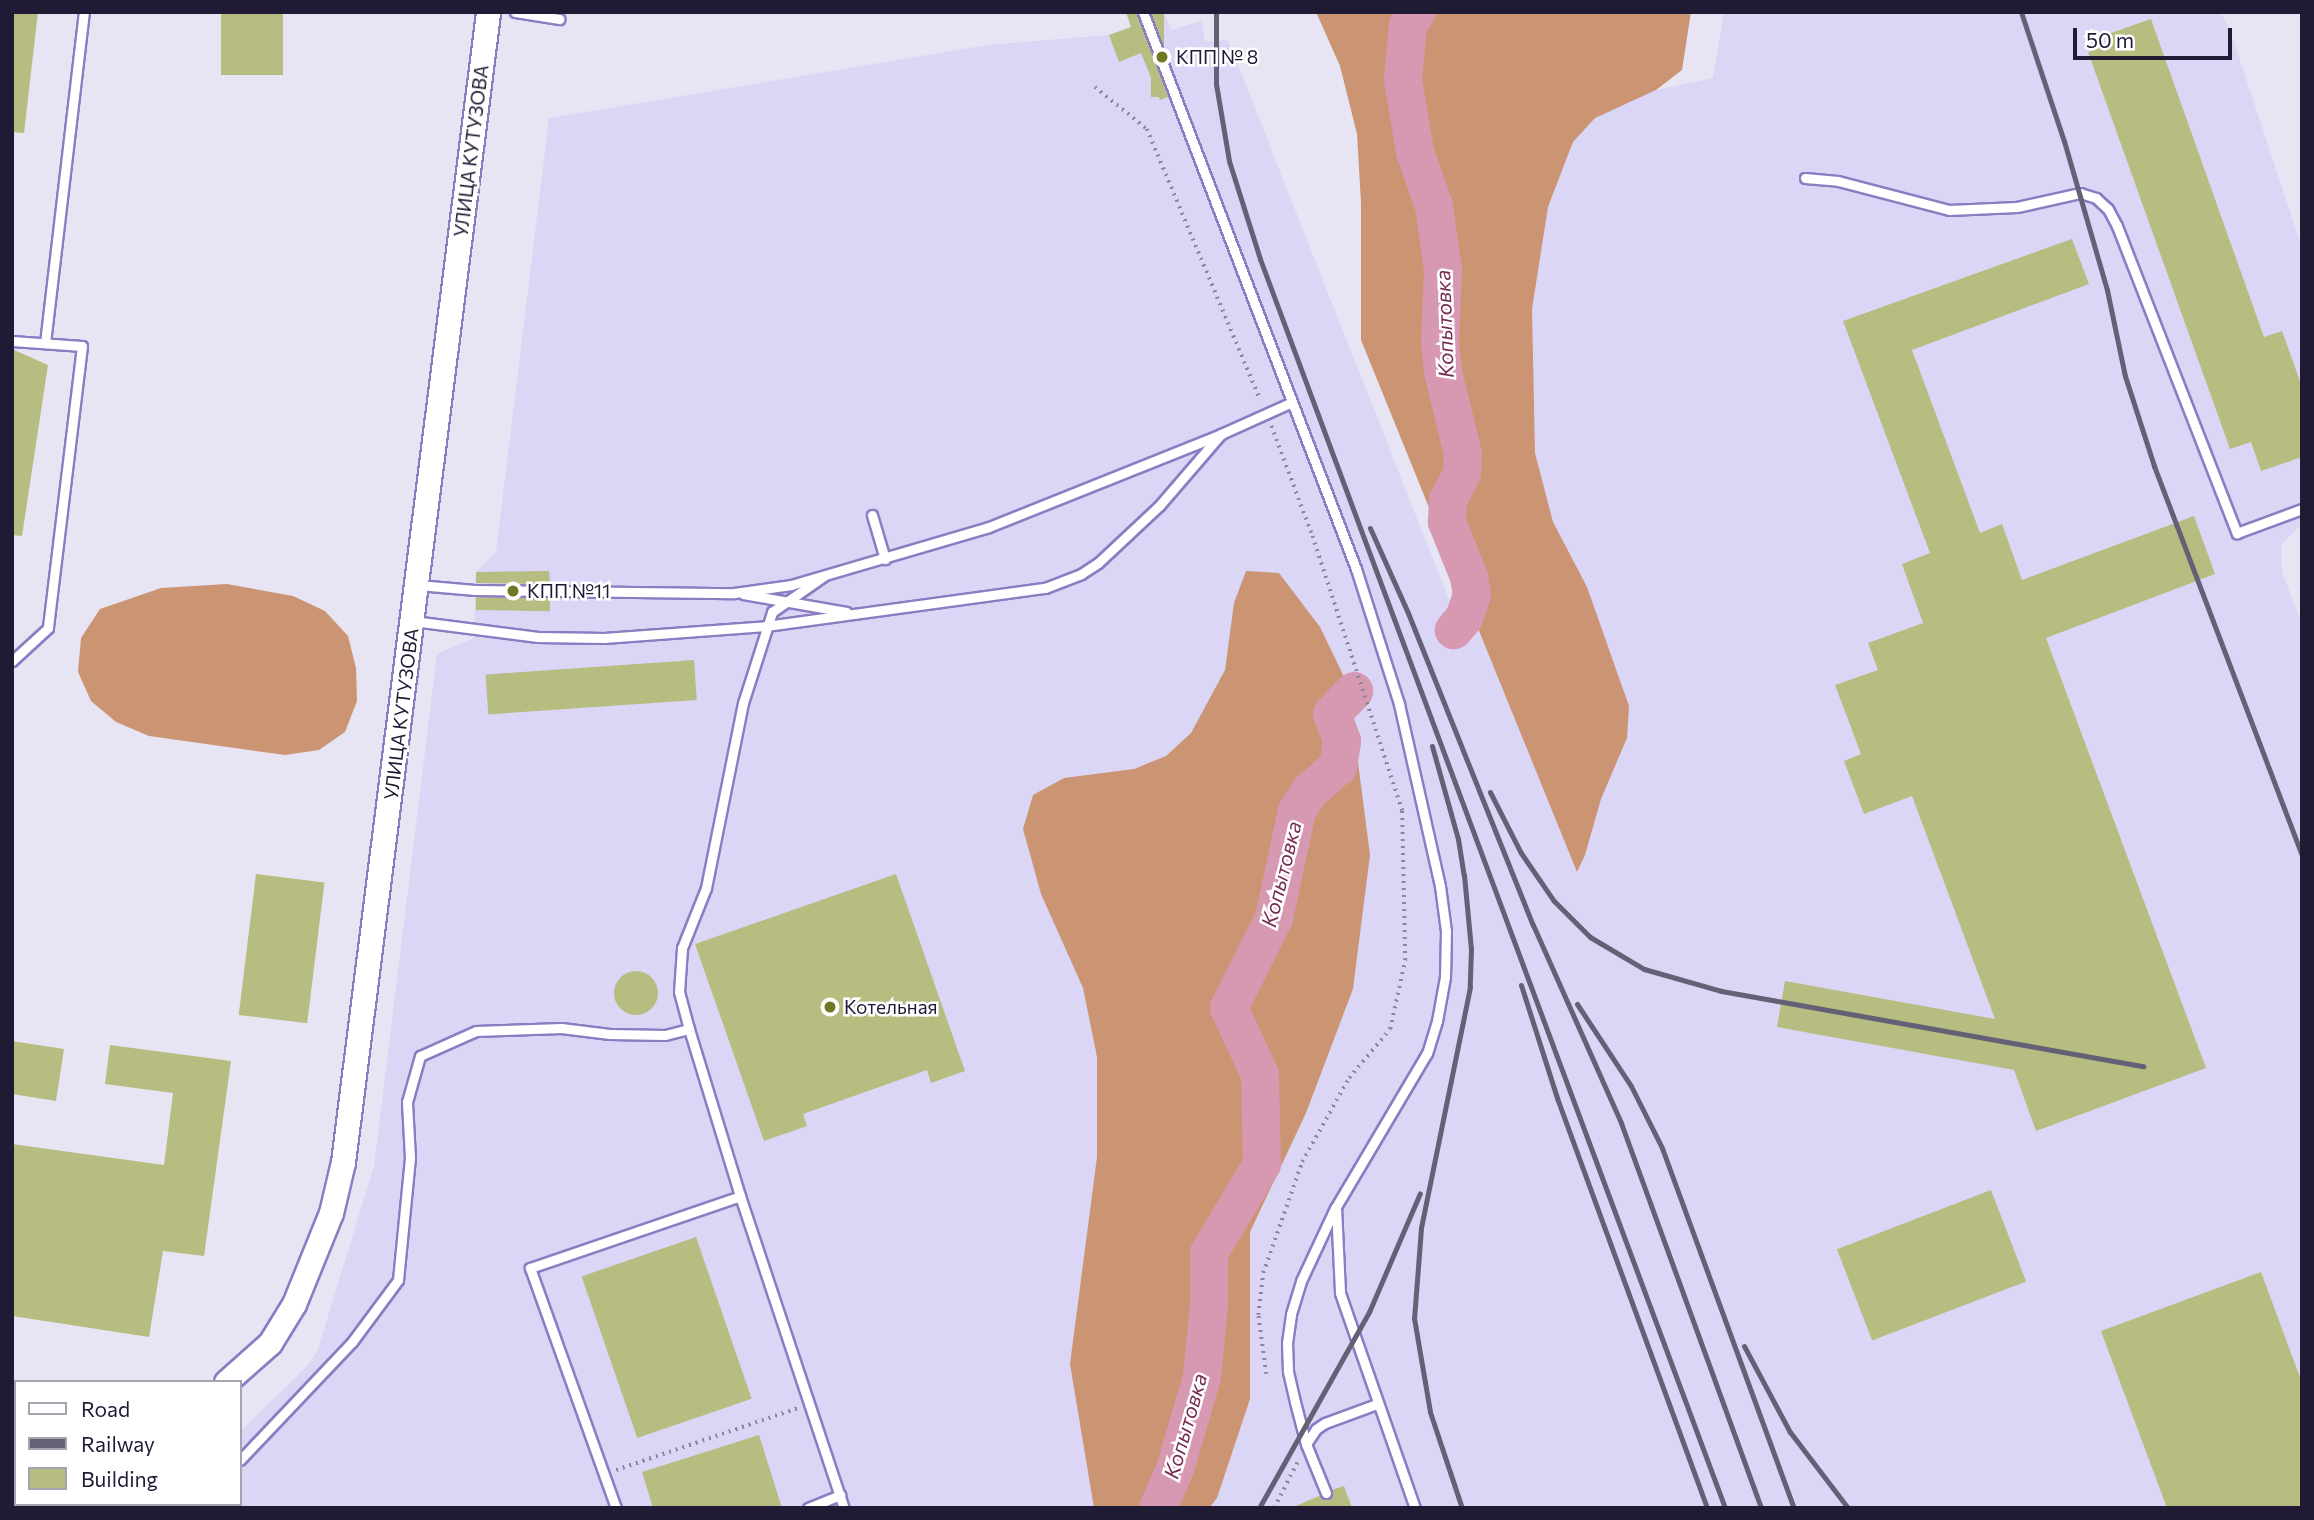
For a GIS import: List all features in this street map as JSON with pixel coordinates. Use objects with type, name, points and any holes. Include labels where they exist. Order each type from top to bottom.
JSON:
[{"type":"street","name":"УЛИЦА КУТУЗОВА","points":[[228,1380],[270,1343],[294,1304],[331,1213],[354,1093],[488,12]]},
{"type":"lane","points":[[45,343],[84,12]]},
{"type":"lane","points":[[516,12],[559,19]]},
{"type":"lane","points":[[1143,12],[1290,403],[1356,569],[1399,704],[1426,817],[1446,931],[1445,977],[1437,1021],[1427,1053],[1336,1207],[1301,1281],[1290,1324],[1288,1371],[1307,1444],[1326,1493]]},
{"type":"lane","points":[[1805,178],[1851,184],[1949,211],[2017,207],[2080,193],[2096,198],[2108,209],[2117,226],[2237,533],[2302,509]]},
{"type":"lane","points":[[12,341],[82,346],[48,628],[12,661]]},
{"type":"lane","points":[[734,593],[791,585],[989,527],[1221,434],[1290,403]]},
{"type":"lane","points":[[413,621],[562,638],[766,626],[1037,590],[1081,574],[1098,563],[1160,506],[1221,434]]},
{"type":"lane","points":[[872,515],[885,559]]},
{"type":"lane","points":[[824,576],[772,611],[766,626],[743,703],[706,888],[682,948],[679,992],[740,1196],[844,1508]]},
{"type":"lane","points":[[417,584],[475,590],[734,593],[858,614]]},
{"type":"lane","points":[[242,1458],[352,1342],[398,1280],[410,1158],[407,1102],[420,1056],[475,1031],[561,1028],[610,1034],[665,1035],[689,1029]]},
{"type":"lane","points":[[616,1508],[530,1268],[740,1196]]},
{"type":"lane","points":[[1336,1207],[1340,1293],[1415,1508]]},
{"type":"lane","points":[[1307,1444],[1316,1429],[1325,1423],[1377,1404]]},
{"type":"lane","points":[[808,1508],[840,1496]]},
{"type":"path","points":[[1095,87],[1147,129],[1266,413],[1311,533],[1402,811],[1405,960],[1390,1029],[1349,1078],[1302,1162],[1262,1273],[1258,1315],[1266,1374]]},
{"type":"path","points":[[604,1474],[808,1404]]},
{"type":"path","points":[[1274,1508],[1307,1444]]},
{"type":"shaded area","points":[[1126,12],[1164,12],[1171,30],[1202,21],[1205,41],[1228,40],[1454,612],[1499,124],[1713,78],[1724,12],[2221,12],[2233,39],[2302,248],[2302,524],[2281,545],[2282,572],[2302,624],[2302,1508],[179,1508],[242,1506],[242,1430],[309,1364],[317,1352],[374,1166],[437,654],[474,638],[476,572],[496,552],[549,118],[987,45],[1109,35],[1131,27]]},
{"type":"shaded area","points":[[1316,12],[1691,12],[1682,70],[1656,90],[1595,118],[1573,142],[1548,207],[1532,309],[1535,453],[1553,522],[1587,587],[1629,706],[1627,738],[1601,799],[1585,855],[1577,872],[1361,340],[1361,203],[1357,134],[1340,66]]},
{"type":"shaded area","points":[[1246,571],[1279,573],[1320,627],[1348,685],[1370,855],[1353,989],[1306,1113],[1250,1232],[1250,1399],[1217,1498],[1209,1508],[1094,1508],[1070,1364],[1097,1157],[1097,1057],[1083,988],[1041,894],[1023,829],[1033,795],[1064,778],[1134,769],[1166,756],[1191,733],[1225,670],[1234,603]]},
{"type":"shaded area","points":[[227,584],[293,596],[325,611],[348,636],[356,668],[357,701],[345,732],[319,750],[285,755],[149,736],[116,722],[91,701],[78,672],[81,638],[100,609],[161,588]]},
{"type":"building","points":[[12,12],[38,12],[24,133],[12,132]]},
{"type":"building","points":[[221,12],[283,12],[283,75],[221,75]]},
{"type":"building","points":[[1126,12],[1136,12],[1168,97],[1160,100],[1141,53],[1119,62],[1109,35],[1131,27]]},
{"type":"building","points":[[1151,12],[1164,12],[1164,97],[1151,97]]},
{"type":"building","points":[[2151,19],[2264,337],[2282,331],[2302,387],[2302,457],[2261,471],[2251,442],[2230,449],[2088,52],[2111,44],[2108,34]]},
{"type":"building","points":[[2072,239],[2089,284],[1912,350],[1980,533],[2002,524],[2022,580],[2194,516],[2215,574],[2046,638],[2206,1068],[2036,1131],[2014,1070],[1777,1027],[1785,981],[1995,1019],[1912,796],[1864,814],[1844,761],[1861,754],[1835,685],[1878,670],[1868,643],[1923,623],[1902,564],[1930,553],[1843,321]]},
{"type":"building","points":[[12,349],[48,365],[22,536],[12,535]]},
{"type":"building","points":[[549,571],[550,584],[476,583],[476,572]]},
{"type":"building","points":[[476,597],[550,598],[550,611],[476,610]]},
{"type":"building","points":[[694,660],[697,700],[488,714],[486,675]]},
{"type":"building","points":[[256,874],[324,882],[307,1023],[239,1015]]},
{"type":"building","name":"Котельная","points":[[896,874],[965,1071],[931,1083],[927,1070],[803,1114],[807,1126],[764,1141],[695,944]]},
{"type":"building","points":[[636,971],[651,978],[658,993],[651,1008],[636,1015],[621,1008],[614,993],[621,978]]},
{"type":"building","points":[[12,1041],[64,1049],[56,1101],[12,1094]]},
{"type":"building","points":[[110,1045],[231,1061],[204,1256],[163,1251],[149,1337],[12,1316],[12,1144],[164,1165],[173,1093],[105,1084]]},
{"type":"building","points":[[1991,1190],[2026,1281],[1872,1341],[1837,1249]]},
{"type":"building","points":[[696,1237],[752,1399],[637,1438],[582,1276]]},
{"type":"building","points":[[2261,1272],[2302,1383],[2302,1508],[2167,1508],[2101,1331]]},
{"type":"building","points":[[759,1435],[782,1508],[653,1508],[642,1472]]},
{"type":"building","points":[[1344,1486],[1352,1508],[1291,1508],[1319,1496],[1329,1499],[1332,1490]]},
{"type":"waterway","name":"Копытовка","points":[[1417,12],[1408,25],[1403,80],[1415,152],[1434,206],[1443,270],[1440,343],[1443,372],[1463,454],[1462,473],[1448,500],[1447,522],[1469,577],[1472,595],[1464,618],[1454,630]]},
{"type":"waterway","name":"Копытовка","points":[[1158,1508],[1175,1469],[1202,1377],[1209,1304],[1209,1253],[1262,1164],[1260,1075],[1229,1008],[1274,918],[1297,811],[1310,791],[1338,767],[1342,741],[1332,714],[1354,691]]},
{"type":"railway","points":[[1216,12],[1216,84],[1229,161],[1260,259],[1725,1508]]},
{"type":"railway","points":[[2021,12],[2064,141],[2107,290],[2125,376],[2154,466],[2302,855]]},
{"type":"railway","points":[[1370,528],[1408,613],[1533,925],[1621,1123],[1761,1508]]},
{"type":"railway","points":[[1432,746],[1458,839],[1464,875],[1471,949],[1470,987],[1421,1228],[1414,1318],[1430,1412],[1462,1508]]},
{"type":"railway","points":[[1490,792],[1521,853],[1554,901],[1590,937],[1644,969],[1721,991],[2143,1066]]},
{"type":"railway","points":[[1521,985],[1557,1098],[1707,1508]]},
{"type":"railway","points":[[1577,1004],[1631,1086],[1662,1148],[1794,1508]]},
{"type":"railway","points":[[1259,1508],[1369,1312],[1420,1193]]},
{"type":"railway","points":[[1744,1346],[1790,1432],[1848,1508]]},
{"type":"place","name":"КПП № 8","points":[[1162,57]]},
{"type":"place","name":"КПП №11","points":[[513,591]]},
{"type":"place","name":"Котельная","points":[[830,1007]]}]
